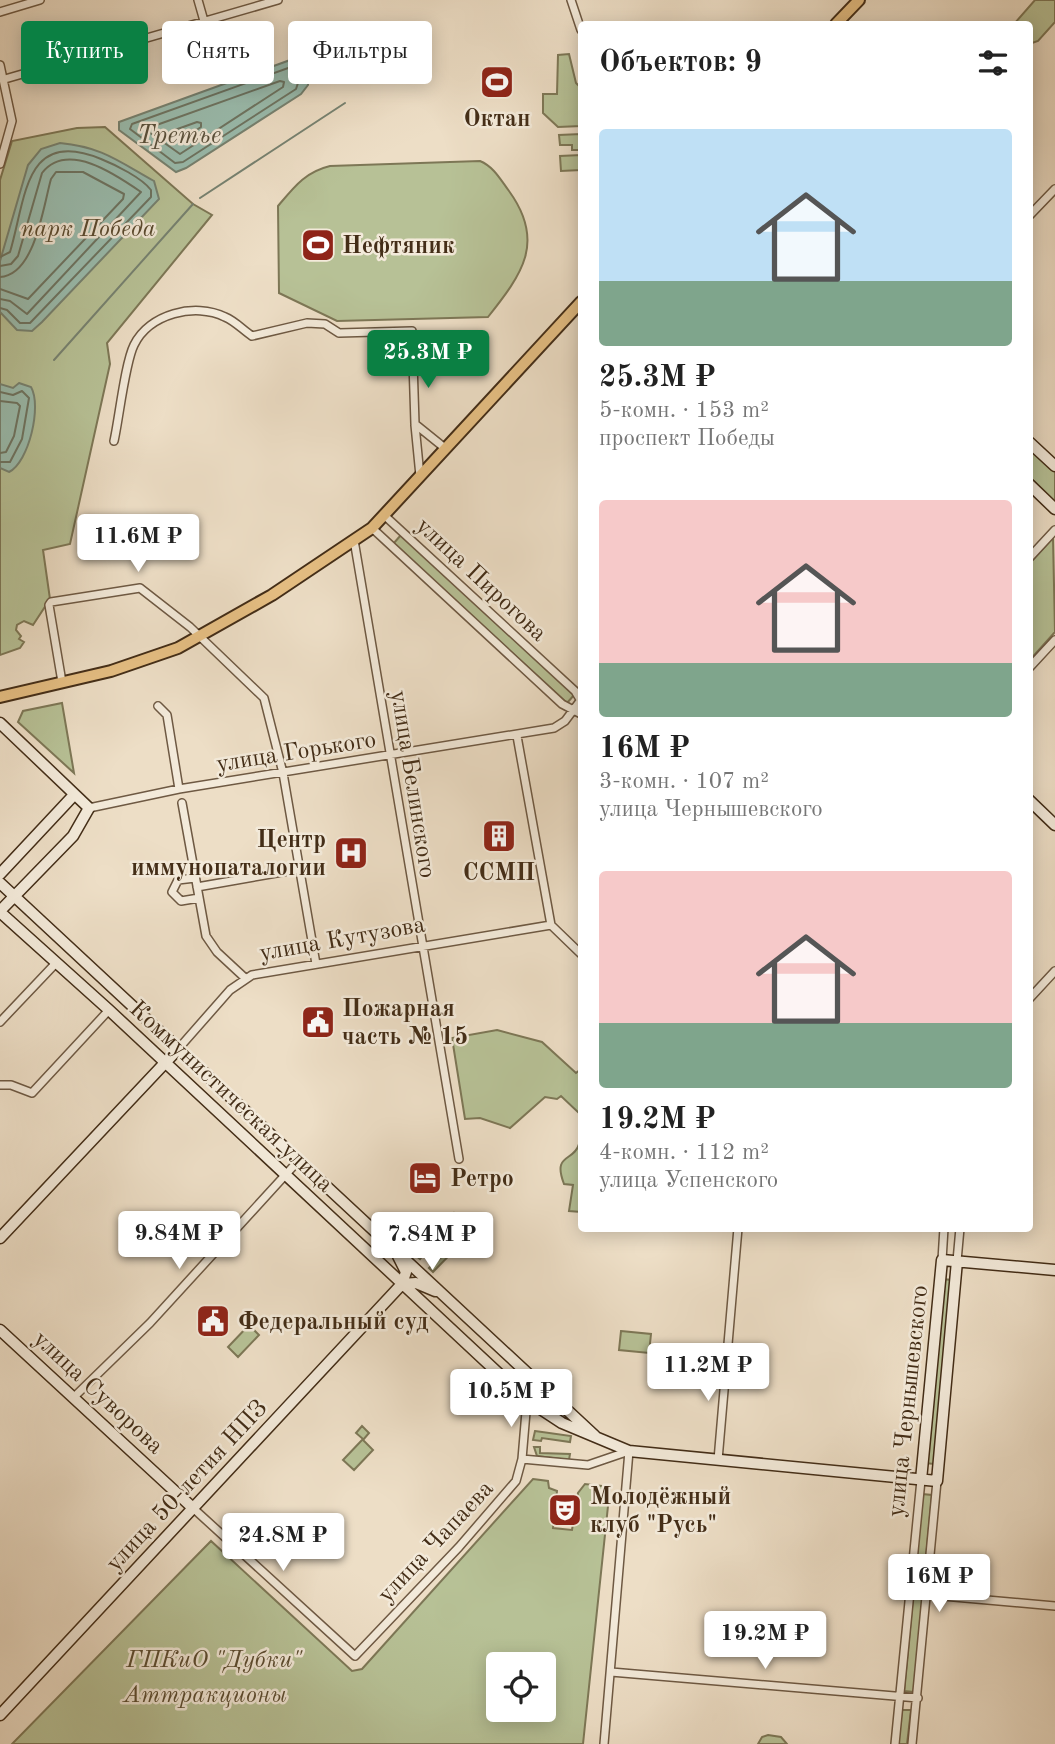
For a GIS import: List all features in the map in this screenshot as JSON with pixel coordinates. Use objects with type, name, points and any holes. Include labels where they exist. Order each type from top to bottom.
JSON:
[{"type":"main road","points":[[839,21],[859,0]]},
{"type":"main road","points":[[0,697],[151,660],[272,595],[372,528],[578,305]]},
{"type":"main road","points":[[1033,446],[1055,466]]},
{"type":"main road","points":[[1033,488],[1055,509]]},
{"type":"main road","points":[[0,723],[73,796],[89,808],[73,836],[0,911]]},
{"type":"main road","points":[[0,877],[73,796]]},
{"type":"main road","points":[[1033,804],[1055,825]]},
{"type":"main road","name":"Коммунистическая улица","points":[[0,877],[14,897],[598,1439]]},
{"type":"main road","points":[[0,897],[14,897]]},
{"type":"main road","name":"Коммунистическая улица","points":[[0,911],[166,1062],[527,1400],[562,1423],[629,1451],[937,1481]]},
{"type":"main road","name":"улица Кутузова","points":[[0,1238],[179,1048]]},
{"type":"main road","points":[[384,1239],[404,1262],[406,1272],[402,1284],[428,1286],[452,1301]]},
{"type":"main road","points":[[942,1260],[1055,1270]]},
{"type":"main road","name":"улица Чернышевского","points":[[921,1480],[942,1260]]},
{"type":"main road","name":"улица Чернышевского","points":[[937,1481],[957,1261]]},
{"type":"main road","name":"улица 50-летия НПЗ","points":[[0,1715],[402,1284]]},
{"type":"main road","name":"улица Суворова","points":[[0,1329],[194,1509]]},
{"type":"main road","points":[[527,1400],[539,1384]]},
{"type":"street","points":[[0,12],[40,0]]},
{"type":"street","points":[[198,0],[204,21],[278,0]]},
{"type":"street","points":[[571,0],[578,21]]},
{"type":"street","points":[[5,79],[162,33]]},
{"type":"street","points":[[0,65],[5,79],[3,97],[12,121],[0,164]]},
{"type":"street","points":[[1033,212],[1055,189]]},
{"type":"street","points":[[114,441],[134,345],[152,323],[174,313],[199,312],[224,316],[252,336],[307,323],[325,324],[339,333],[412,331],[420,477]]},
{"type":"street","points":[[415,424],[446,449]]},
{"type":"street","name":"улица Пирогова","points":[[385,516],[578,696]]},
{"type":"street","name":"улица Пирогова","points":[[372,528],[562,704],[577,713]]},
{"type":"street","points":[[1033,554],[1055,530]]},
{"type":"street","name":"улица Белинского","points":[[354,540],[459,1159]]},
{"type":"street","points":[[62,682],[49,604],[51,601],[140,588],[200,636],[264,698],[283,773],[316,964]]},
{"type":"street","points":[[1033,664],[1055,640]]},
{"type":"street","points":[[158,706],[167,715],[180,789]]},
{"type":"street","name":"улица Горького","points":[[89,808],[180,789],[517,736],[554,728],[577,713]]},
{"type":"street","points":[[517,736],[551,925],[578,951]]},
{"type":"street","points":[[182,803],[205,936],[245,978]]},
{"type":"street","points":[[197,887],[300,869]]},
{"type":"street","points":[[195,878],[178,880],[172,892],[178,900],[199,898]]},
{"type":"street","name":"улица Кутузова","points":[[179,1048],[230,990],[245,978],[551,925]]},
{"type":"street","points":[[0,1023],[56,963]]},
{"type":"street","points":[[1033,995],[1055,971]]},
{"type":"street","points":[[0,1085],[11,1084],[32,1093],[109,1010]]},
{"type":"street","points":[[73,1398],[150,1323],[299,1160]]},
{"type":"street","points":[[718,1460],[738,1232]]},
{"type":"street","name":"улица Чернышевского","points":[[942,1260],[944,1232]]},
{"type":"street","name":"улица Чернышевского","points":[[957,1261],[960,1232]]},
{"type":"street","name":"улица Чапаева","points":[[355,1656],[516,1481],[522,1460],[527,1400]]},
{"type":"street","points":[[522,1460],[588,1465],[629,1451],[604,1744]]},
{"type":"street","name":"улица Чернышевского","points":[[895,1744],[921,1480]]},
{"type":"street","name":"улица Чернышевского","points":[[912,1744],[937,1481]]},
{"type":"street","name":"улица Суворова","points":[[194,1509],[355,1656]]},
{"type":"street","points":[[909,1593],[1055,1606]]},
{"type":"street","points":[[611,1672],[918,1698]]},
{"type":"green space","points":[[1035,0],[1055,0],[1055,22],[1038,41],[1033,43],[1033,21],[1017,21]]},
{"type":"green space","points":[[569,54],[578,85],[578,126],[558,127],[543,113],[543,94],[557,94],[558,55]]},
{"type":"green space","name":"парк Победa","points":[[105,127],[193,204],[212,215],[107,343],[110,364],[70,544],[43,550],[50,599],[33,625],[24,621],[17,625],[16,630],[21,636],[19,639],[24,642],[20,648],[0,655],[0,180],[12,141],[77,128]]},
{"type":"green space","points":[[578,134],[578,150],[572,150],[572,145],[560,145],[559,135]]},
{"type":"green space","points":[[578,155],[578,170],[561,171],[560,156]]},
{"type":"green space","name":"Нефтяник","points":[[480,161],[496,174],[520,209],[528,242],[519,272],[488,317],[337,321],[279,293],[278,206],[307,176],[330,166]]},
{"type":"green space","points":[[1033,452],[1055,472],[1055,503],[1033,482]]},
{"type":"green space","points":[[401,535],[575,694],[567,703],[393,544]]},
{"type":"green space","points":[[1053,538],[1055,632],[1033,657],[1033,560]]},
{"type":"green space","points":[[62,703],[74,773],[18,722],[23,711]]},
{"type":"green space","points":[[497,1030],[542,1042],[576,1073],[578,1071],[578,1112],[561,1096],[557,1099],[545,1097],[510,1128],[480,1118],[465,1119],[452,1038]]},
{"type":"green space","points":[[578,1146],[578,1212],[569,1211],[573,1185],[564,1184],[561,1174],[562,1162]]},
{"type":"green space","points":[[152,1213],[167,1228],[159,1236],[144,1221]]},
{"type":"green space","points":[[454,1213],[461,1220],[435,1239],[420,1259],[415,1255]]},
{"type":"green space","points":[[466,1224],[473,1231],[433,1272],[429,1268],[448,1251]]},
{"type":"green space","points":[[146,1226],[163,1242],[156,1248],[139,1232]]},
{"type":"green space","points":[[942,1279],[952,1280],[934,1464],[925,1463]]},
{"type":"green space","points":[[249,1325],[259,1335],[238,1357],[228,1347]]},
{"type":"green space","points":[[621,1331],[651,1334],[649,1353],[619,1350]]},
{"type":"green space","points":[[362,1426],[369,1433],[363,1440],[373,1450],[354,1470],[343,1460],[363,1439],[356,1433]]},
{"type":"green space","points":[[535,1431],[571,1436],[570,1442],[542,1438],[541,1441],[533,1440]]},
{"type":"green space","points":[[534,1447],[540,1447],[540,1453],[570,1454],[569,1460],[537,1456]]},
{"type":"green space","name":"ГПКиО \"Дубки\"","points":[[533,1479],[548,1481],[549,1488],[557,1491],[553,1528],[572,1530],[578,1493],[585,1484],[610,1487],[583,1744],[12,1744],[211,1541],[352,1671],[362,1669]]},
{"type":"green space","points":[[922,1494],[932,1495],[923,1589],[913,1588]]},
{"type":"green space","points":[[913,1597],[923,1598],[914,1692],[904,1691]]},
{"type":"green space","points":[[902,1710],[911,1710],[907,1744],[898,1744]]},
{"type":"green space","points":[[762,1737],[781,1737],[787,1744],[758,1744]]},
{"type":"water","name":"Третье","points":[[288,61],[288,84],[308,85],[301,94],[186,168],[176,172],[119,130],[119,122],[224,84],[274,84],[274,66]]},
{"type":"water","points":[[60,143],[99,152],[130,167],[154,181],[159,199],[42,322],[32,331],[17,330],[0,312],[0,261],[28,165],[41,149]]},
{"type":"water","points":[[19,383],[31,387],[35,407],[34,420],[28,446],[16,466],[9,472],[0,468],[0,384],[13,388]]},
{"type":"waterway","points":[[200,198],[345,103]]},
{"type":"waterway","points":[[54,360],[193,204]]},
{"type":"place","name":"Октан","points":[[497,82]]},
{"type":"place","name":"Нефтяник","points":[[318,245]]},
{"type":"place","name":"ССМП","points":[[499,836]]},
{"type":"place","name":"Центр иммунопаталогии","points":[[351,853]]},
{"type":"place","name":"Пожарная часть № 15","points":[[318,1022]]},
{"type":"place","name":"Ретро","points":[[425,1178]]},
{"type":"place","name":"Федеральный суд","points":[[213,1321]]},
{"type":"place","name":"Молодёжный клуб \"Русь\"","points":[[565,1510]]},
{"type":"park label","name":"Аттракционы","points":[[205,1694]]}]
